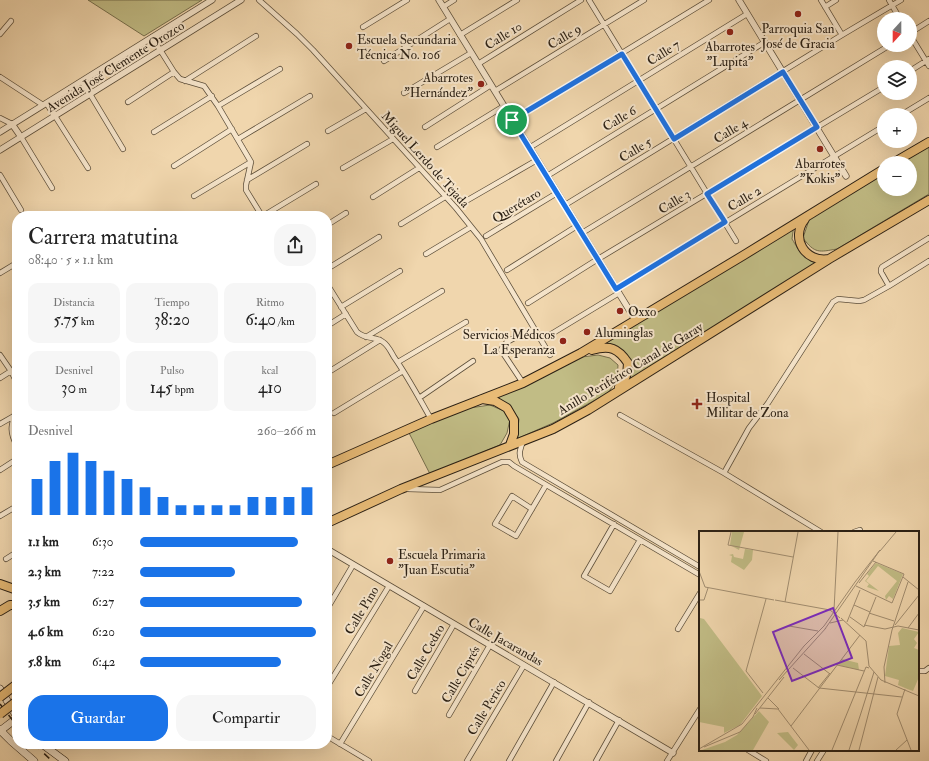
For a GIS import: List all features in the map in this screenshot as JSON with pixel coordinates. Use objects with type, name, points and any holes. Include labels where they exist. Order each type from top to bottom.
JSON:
[{"type":"highway","points":[[905,156],[929,142]]},
{"type":"highway","points":[[332,463],[431,419],[523,382],[581,353],[877,173]]},
{"type":"highway","name":"Anillo Periférico Canal de Garay","points":[[332,521],[401,489],[553,429],[588,410],[829,258],[929,200]]},
{"type":"highway","points":[[810,214],[804,220],[800,228],[799,236],[801,245],[805,252],[812,257],[821,259],[829,258]]},
{"type":"highway","points":[[581,353],[601,347],[614,349],[622,353],[628,363],[628,373],[624,383],[612,395]]},
{"type":"highway","points":[[482,398],[495,401],[506,408],[514,420],[514,434],[510,445]]},
{"type":"highway","points":[[0,584],[12,588]]},
{"type":"highway","points":[[0,611],[12,605]]},
{"type":"highway","points":[[3,697],[12,689]]},
{"type":"highway","points":[[0,713],[12,705]]},
{"type":"main road","points":[[0,689],[3,697],[12,710]]},
{"type":"main road","points":[[0,713],[3,697]]},
{"type":"main road","points":[[12,721],[0,731],[12,742]]},
{"type":"main road","points":[[20,749],[34,761]]},
{"type":"main road","points":[[49,749],[65,761]]},
{"type":"street","name":"Avenida José Clemente Orozco","points":[[0,132],[212,0]]},
{"type":"street","name":"Avenida José Clemente Orozco","points":[[0,150],[242,0]]},
{"type":"street","name":"Miguel Lerdo de Tejada","points":[[259,0],[308,45],[481,239],[550,355]]},
{"type":"street","points":[[363,27],[407,0]]},
{"type":"street","points":[[439,0],[636,321]]},
{"type":"street","points":[[443,7],[454,0]]},
{"type":"street","points":[[460,34],[517,0]]},
{"type":"street","name":"Calle 10","points":[[478,64],[580,0]]},
{"type":"street","points":[[589,0],[736,241]]},
{"type":"street","name":"Calle 9","points":[[495,91],[644,0]]},
{"type":"street","points":[[512,120],[709,0]]},
{"type":"street","points":[[739,0],[846,176]]},
{"type":"street","points":[[821,0],[842,35]]},
{"type":"street","points":[[825,7],[836,0]]},
{"type":"street","points":[[888,0],[896,12]]},
{"type":"street","name":"Calle 5","points":[[565,205],[901,0]]},
{"type":"street","name":"Calle 7","points":[[529,148],[747,14]]},
{"type":"street","points":[[384,61],[450,19]]},
{"type":"street","points":[[0,34],[11,21]]},
{"type":"street","points":[[917,29],[929,21]]},
{"type":"street","points":[[185,81],[256,36]]},
{"type":"street","points":[[152,37],[180,79],[204,86],[212,96],[251,162],[246,190],[259,211]]},
{"type":"street","name":"Calle 6","points":[[547,176],[765,42]]},
{"type":"street","points":[[917,45],[927,60],[929,66]]},
{"type":"street","name":"Calle 4","points":[[582,233],[879,52]]},
{"type":"street","points":[[404,93],[471,53]]},
{"type":"street","points":[[917,66],[927,60]]},
{"type":"street","points":[[218,106],[280,69]]},
{"type":"street","points":[[128,102],[174,72]]},
{"type":"street","points":[[0,77],[45,104],[55,116],[88,168]]},
{"type":"street","points":[[82,81],[124,149]]},
{"type":"street","points":[[424,127],[491,85]]},
{"type":"street","name":"Calle 3","points":[[528,303],[877,90]]},
{"type":"street","points":[[154,132],[212,96]]},
{"type":"street","points":[[238,139],[310,96]]},
{"type":"street","points":[[913,108],[929,98]]},
{"type":"street","points":[[437,147],[504,106]]},
{"type":"street","points":[[328,131],[366,109]]},
{"type":"street","points":[[0,118],[12,124],[52,188]]},
{"type":"street","points":[[174,166],[232,129]]},
{"type":"street","name":"Calle 2","points":[[548,336],[725,222],[877,130]]},
{"type":"street","points":[[344,168],[393,139]]},
{"type":"street","points":[[247,180],[307,144]]},
{"type":"street","points":[[466,201],[537,160]]},
{"type":"street","points":[[194,196],[251,162]]},
{"type":"street","points":[[373,197],[419,168]]},
{"type":"street","points":[[0,175],[21,210]]},
{"type":"street","points":[[270,211],[316,184]]},
{"type":"street","name":"Querétaro","points":[[486,236],[557,193]]},
{"type":"street","points":[[401,224],[445,197]]},
{"type":"street","points":[[332,222],[346,213]]},
{"type":"street","points":[[507,270],[577,226]]},
{"type":"street","points":[[426,254],[471,227]]},
{"type":"street","points":[[332,266],[379,237]]},
{"type":"street","points":[[889,286],[881,272],[882,267],[929,238]]},
{"type":"street","points":[[724,473],[749,428],[768,403],[832,302],[838,299],[864,300],[929,261]]},
{"type":"street","points":[[0,273],[12,266]]},
{"type":"street","points":[[341,307],[400,271]]},
{"type":"street","points":[[366,337],[442,291]]},
{"type":"street","points":[[332,292],[360,335],[380,340],[387,345],[431,419]]},
{"type":"street","points":[[332,323],[346,314]]},
{"type":"street","points":[[398,362],[466,322]]},
{"type":"street","points":[[518,336],[506,343],[502,350],[523,382]]},
{"type":"street","points":[[332,370],[380,340]]},
{"type":"street","points":[[0,355],[11,371],[0,378]]},
{"type":"street","points":[[419,398],[473,361]]},
{"type":"street","points":[[334,413],[403,371]]},
{"type":"street","points":[[620,414],[724,473],[819,531]]},
{"type":"street","points":[[0,424],[12,416]]},
{"type":"street","points":[[12,423],[12,434]]},
{"type":"street","points":[[523,440],[520,452],[522,462],[699,565]]},
{"type":"street","points":[[0,470],[12,462]]},
{"type":"street","points":[[401,489],[440,490],[502,462],[509,462],[699,574]]},
{"type":"street","points":[[532,509],[512,496],[495,524],[516,536],[532,509],[546,485]]},
{"type":"street","points":[[0,516],[12,509]]},
{"type":"street","points":[[614,524],[584,576],[610,591],[640,540]]},
{"type":"street","name":"Calle Jacarandas","points":[[332,552],[673,753]]},
{"type":"street","points":[[6,559],[12,555]]},
{"type":"street","points":[[332,600],[353,564]]},
{"type":"street","name":"Calle Pino","points":[[332,679],[389,586]]},
{"type":"street","points":[[678,629],[699,595]]},
{"type":"street","name":"Calle Nogal","points":[[340,744],[424,606]]},
{"type":"street","name":"Calle Cedro","points":[[415,691],[454,624]]},
{"type":"street","name":"Calle Ciprés","points":[[449,715],[490,645]]},
{"type":"street","name":"Calle Perico","points":[[467,761],[524,665]]},
{"type":"street","points":[[919,671],[924,671],[929,668]]},
{"type":"street","points":[[509,761],[554,682]]},
{"type":"street","points":[[556,761],[588,702]]},
{"type":"street","points":[[668,761],[699,711]]},
{"type":"street","points":[[695,718],[699,720]]},
{"type":"street","points":[[596,761],[619,720]]},
{"type":"street","points":[[332,739],[369,761]]},
{"type":"street","points":[[750,751],[766,761]]},
{"type":"street","points":[[806,761],[811,751]]},
{"type":"street","points":[[817,761],[823,751]]},
{"type":"shaded area","points":[[88,0],[202,0],[144,36]]},
{"type":"shaded area","points":[[929,142],[929,194],[837,249],[818,251],[807,243],[803,238],[810,217],[877,174],[877,196],[917,196],[917,156],[906,156]]},
{"type":"shaded area","points":[[794,224],[792,239],[800,251],[810,259],[821,260],[630,379],[630,362],[605,344]]},
{"type":"shaded area","points":[[598,355],[610,358],[618,365],[617,380],[608,393],[553,423],[514,440],[517,437],[519,419],[509,406],[495,398],[582,357]]},
{"type":"shaded area","points":[[490,405],[504,411],[510,419],[507,433],[500,445],[430,474],[408,431],[456,410]]},
{"type":"railway","points":[[0,704],[12,720]]},
{"type":"railway","points":[[39,749],[52,761]]},
{"type":"place","name":"Parroquia San José de Gracia","points":[[798,14]]},
{"type":"place","name":"Abarrotes \"Lupita\"","points":[[730,32]]},
{"type":"place","name":"Escuela Secundaria Técnica No. 106","points":[[349,46]]},
{"type":"place","name":"Abarrotes \"Hernández\"","points":[[481,84]]},
{"type":"place","name":"Abarrotes \"Kokis\"","points":[[820,149]]},
{"type":"place","name":"Oxxo","points":[[620,311]]},
{"type":"place","name":"Aluminglas","points":[[587,332]]},
{"type":"place","name":"Servicios Médicos La Esperanza","points":[[563,341]]},
{"type":"place","name":"Hospital Militar de Zona","points":[[697,404]]},
{"type":"place","name":"Escuela Primaria \"Juan Escutia\"","points":[[390,561]]},
{"type":"route","points":[[622,54],[674,139],[783,72],[817,127],[707,194],[725,222],[616,289],[512,120],[622,54]]}]
